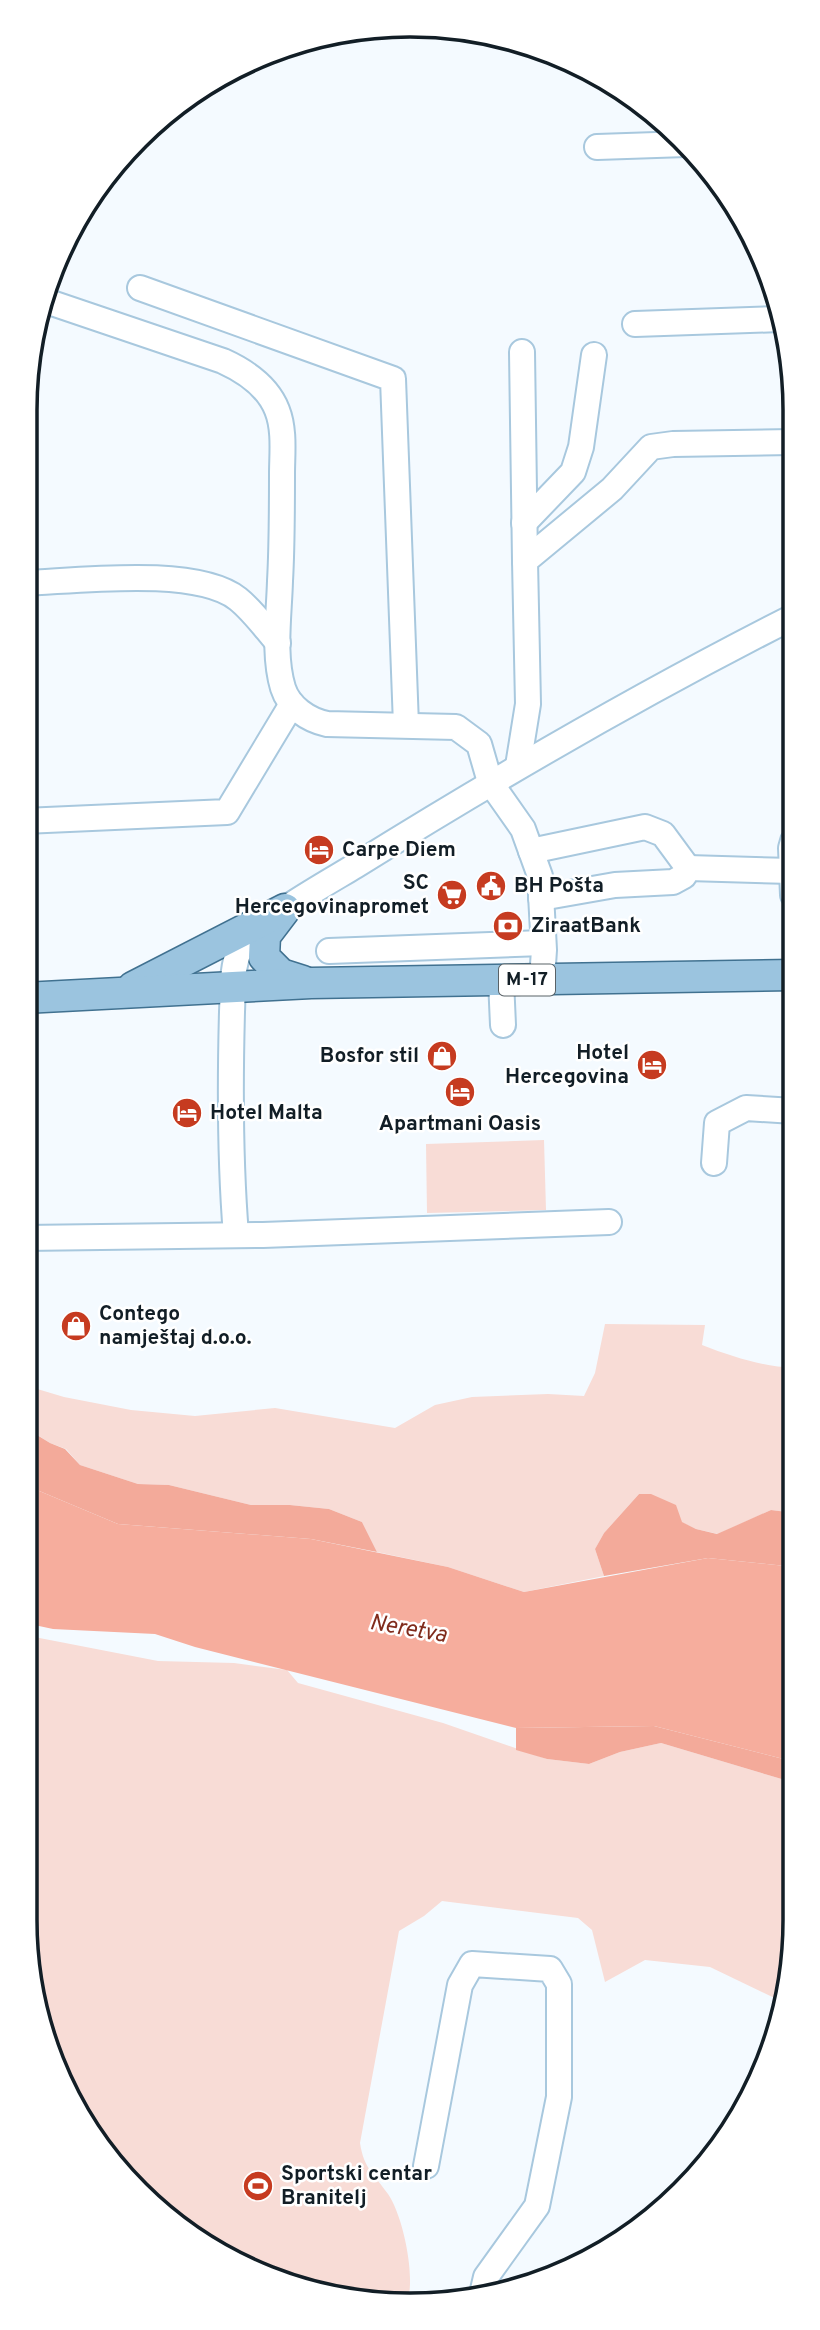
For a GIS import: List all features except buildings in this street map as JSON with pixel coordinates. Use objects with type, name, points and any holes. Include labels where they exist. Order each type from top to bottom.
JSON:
[{"type":"main road","points":[[285,909],[265,936],[264,957],[281,974],[310,983]]},
{"type":"main road","points":[[121,993],[285,909]]},
{"type":"main road","name":"M-17","points":[[37,997],[310,983],[542,979],[783,968]]},
{"type":"street","points":[[597,146],[672,144]]},
{"type":"street","points":[[140,288],[393,379],[406,725]]},
{"type":"street","points":[[52,303],[223,361],[245,371],[262,388],[277,410],[283,439],[278,643],[284,689],[292,704],[310,719],[327,724],[456,727],[479,744],[490,782],[523,829],[540,876],[542,979]]},
{"type":"street","points":[[635,324],[772,319]]},
{"type":"street","points":[[518,766],[528,704],[522,352]]},
{"type":"street","points":[[524,523],[573,472],[581,447],[594,355]]},
{"type":"street","points":[[525,561],[612,489],[650,447],[673,444],[783,442]]},
{"type":"street","points":[[37,583],[173,578],[215,587],[236,597],[278,643]]},
{"type":"street","points":[[236,1235],[231,1084],[233,987],[240,948],[248,937],[285,909],[490,782],[625,705],[783,622]]},
{"type":"street","points":[[37,820],[227,812],[292,704]]},
{"type":"street","points":[[531,851],[645,827],[663,834],[688,868],[783,882]]},
{"type":"street","points":[[541,898],[615,885],[673,882],[684,876],[688,868]]},
{"type":"street","points":[[329,951],[543,943]]},
{"type":"street","points":[[501,980],[503,1025]]},
{"type":"street","points":[[714,1163],[717,1123],[746,1108],[783,1110]]},
{"type":"street","points":[[37,1238],[236,1235],[609,1222]]},
{"type":"street","points":[[426,2165],[460,1985],[472,1964],[550,1969],[559,1984],[559,2097],[537,2206],[486,2277],[484,2286]]},
{"type":"shaded area","points":[[544,1140],[546,1210],[427,1213],[426,1144]]},
{"type":"shaded area","points":[[605,1324],[705,1325],[702,1345],[747,1360],[783,1367],[783,1512],[771,1510],[718,1534],[681,1522],[639,1494],[604,1533],[595,1549],[604,1576],[524,1592],[448,1567],[377,1552],[362,1522],[329,1509],[251,1505],[169,1485],[138,1484],[80,1465],[66,1449],[37,1435],[37,1389],[131,1410],[195,1416],[275,1408],[395,1428],[435,1405],[472,1397],[548,1394],[584,1396],[595,1373]]},
{"type":"shaded area","points":[[37,1435],[65,1449],[80,1465],[138,1484],[169,1485],[251,1505],[329,1509],[362,1522],[377,1552],[311,1539],[118,1524],[37,1490]]},
{"type":"shaded area","points":[[639,1494],[651,1494],[676,1505],[682,1522],[717,1534],[771,1510],[783,1512],[783,1566],[708,1558],[604,1576],[595,1549],[604,1533]]},
{"type":"shaded area","points":[[37,1638],[158,1661],[234,1663],[287,1670],[298,1683],[443,1723],[547,1759],[589,1764],[620,1752],[661,1743],[783,1779],[783,1920],[775,1998],[710,1967],[645,1960],[605,1982],[592,1930],[578,1918],[442,1901],[399,1931],[360,2143],[367,2165],[388,2194],[403,2230],[409,2261],[409,2293],[386,2292],[313,2281],[267,2265],[223,2243],[183,2216],[146,2184],[114,2147],[87,2107],[65,2063],[49,2017],[40,1969],[37,1920]]},
{"type":"shaded area","points":[[654,1726],[783,1759],[783,1779],[661,1743],[620,1752],[589,1764],[547,1759],[516,1750],[516,1728]]},
{"type":"water","name":"Neretva","points":[[37,1490],[118,1524],[311,1539],[448,1567],[524,1592],[708,1558],[783,1566],[783,1759],[654,1726],[516,1728],[195,1647],[155,1634],[53,1629],[37,1626]]},
{"type":"place","name":"Carpe Diem","points":[[319,850]]},
{"type":"place","name":"BH Pošta","points":[[491,886]]},
{"type":"place","name":"SC Hercegovinapromet","points":[[452,895]]},
{"type":"place","name":"ZiraatBank","points":[[508,926]]},
{"type":"place","name":"Bosfor stil","points":[[442,1056]]},
{"type":"place","name":"Hotel Hercegovina","points":[[652,1065]]},
{"type":"place","name":"Apartmani Oasis","points":[[460,1092]]},
{"type":"place","name":"Hotel Malta","points":[[187,1113]]},
{"type":"place","name":"Contego namještaj d.o.o.","points":[[76,1326]]},
{"type":"place","name":"Sportski centar Branitelj","points":[[258,2186]]}]
